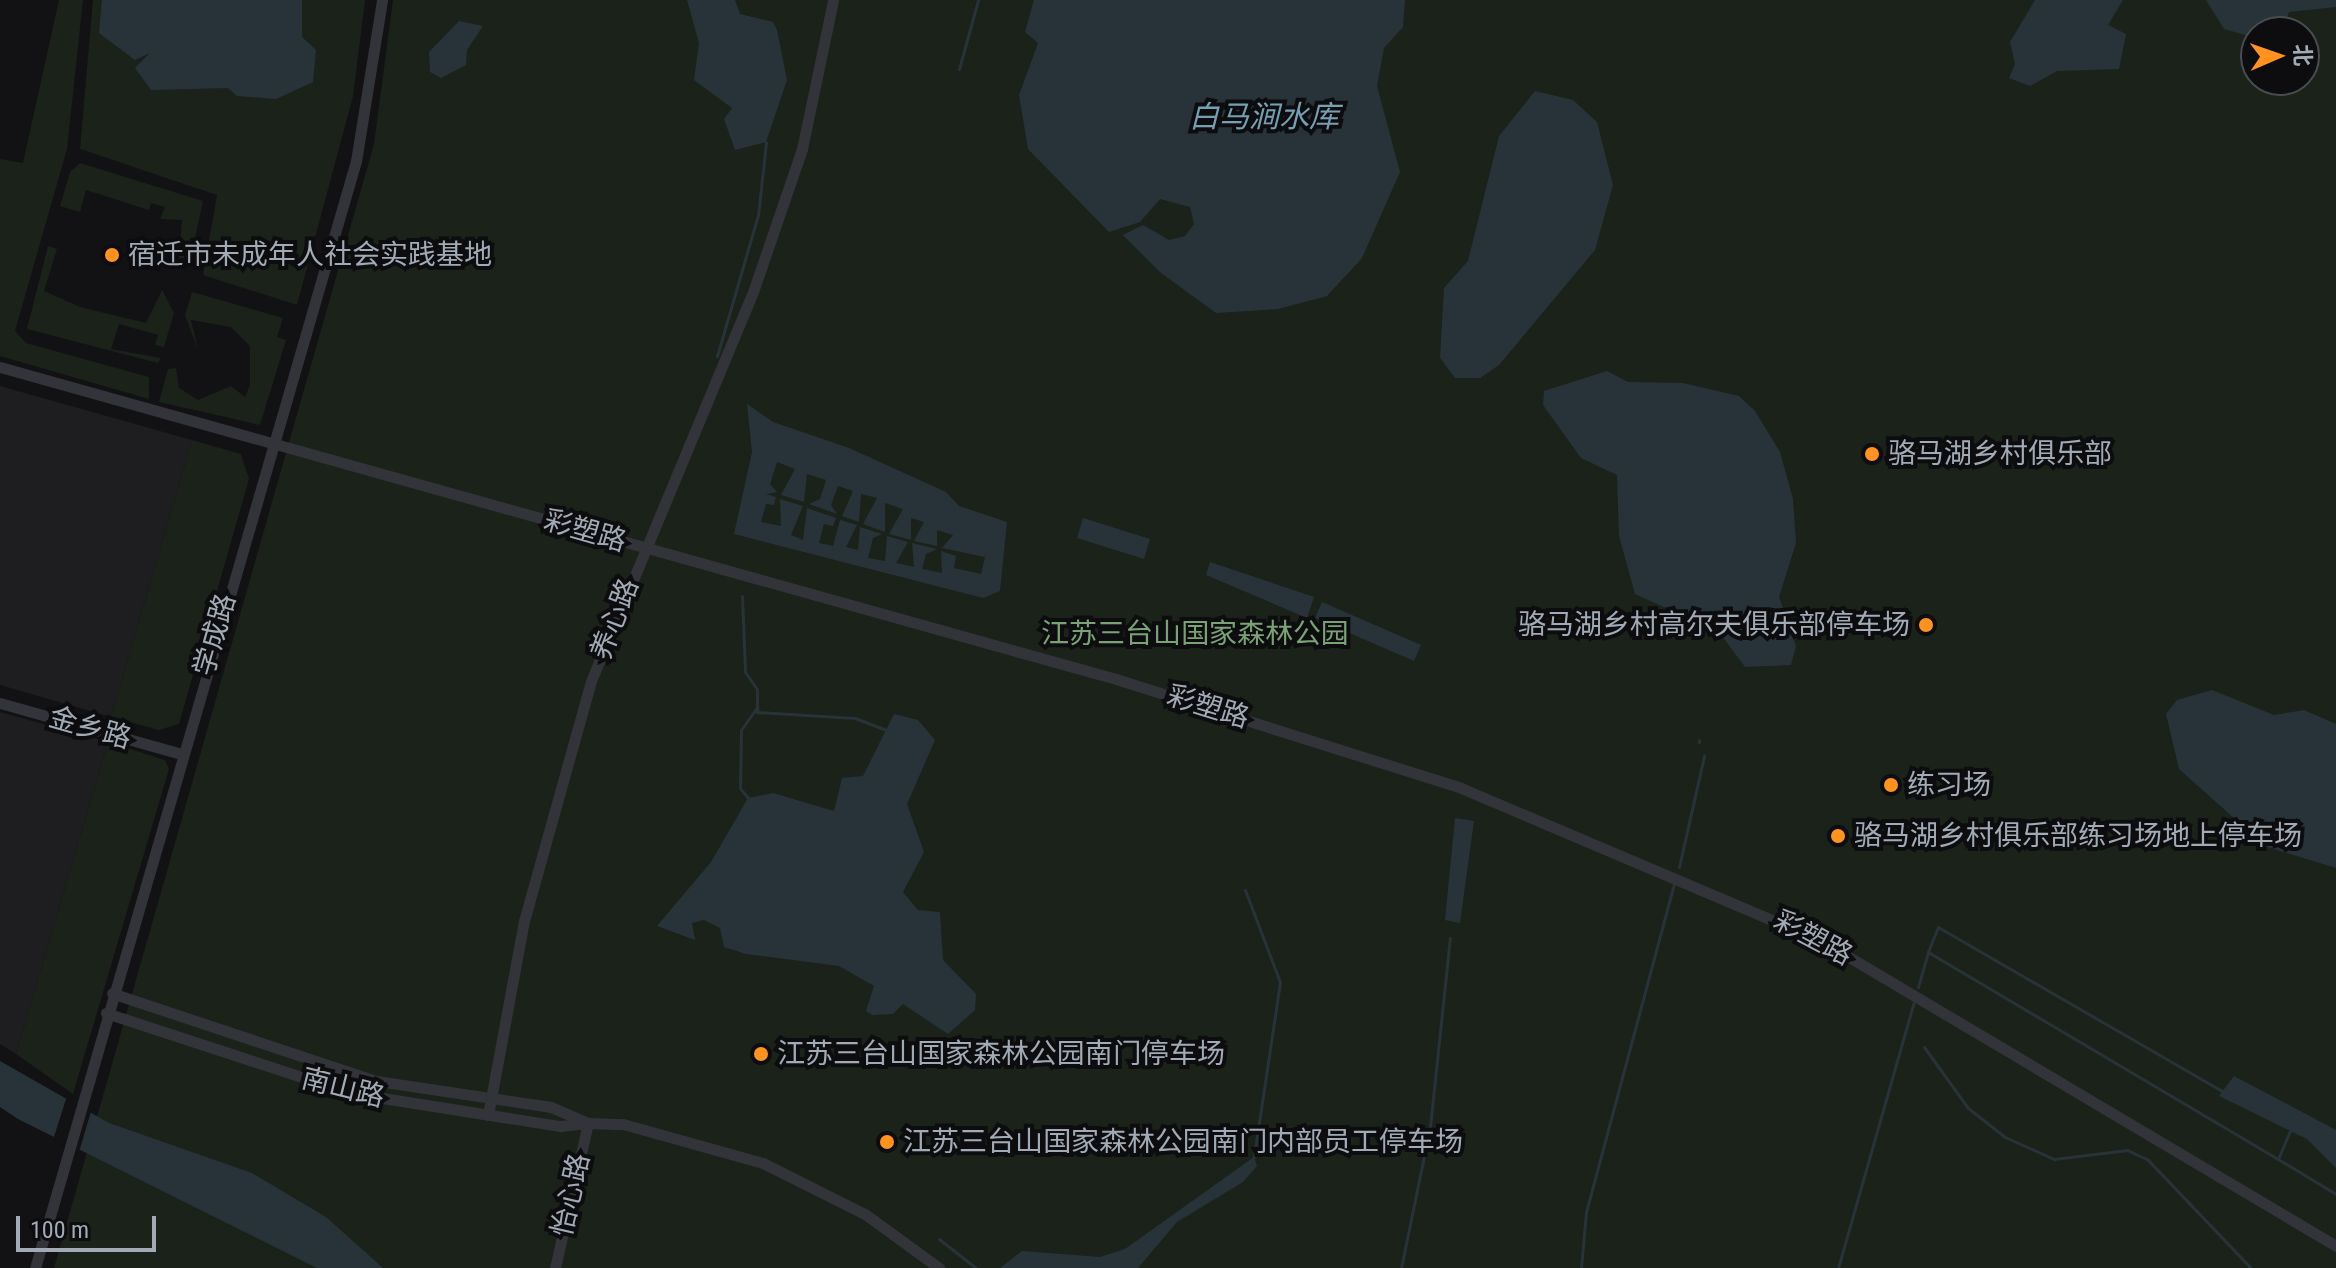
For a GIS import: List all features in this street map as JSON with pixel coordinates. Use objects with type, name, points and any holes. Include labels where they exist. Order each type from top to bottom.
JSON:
[{"type":"street","name":"学成路","points":[[35,1268],[66,1149],[270,443],[356,161],[382,0]]},
{"type":"street","name":"养心路","points":[[488,1115],[501,1020],[548,827],[591,681],[643,548],[753,292],[802,149],[833,0]]},
{"type":"street","name":"彩塑路","points":[[0,367],[1317,740],[1623,852],[1822,941],[2336,1246]]},
{"type":"street","name":"金乡路","points":[[0,703],[181,754]]},
{"type":"street","name":"南山路","points":[[112,993],[376,1081],[551,1107],[588,1123]]},
{"type":"street","name":"南山路","points":[[106,1013],[351,1093],[488,1115],[634,1127],[763,1163],[865,1214],[939,1268]]},
{"type":"street","name":"怡心路","points":[[555,1268],[588,1123]]},
{"type":"shaded area","points":[[0,386],[192,440],[111,717],[0,685]]},
{"type":"shaded area","points":[[0,712],[108,742],[16,1054],[0,1044]]},
{"type":"green space","points":[[59,0],[83,0],[67,149],[15,331],[26,343],[149,377],[149,399],[0,356],[0,159],[23,163]]},
{"type":"green space","points":[[93,0],[365,0],[353,96],[297,305],[203,275],[217,195],[80,149]]},
{"type":"green space","name":"江苏三台山国家森林公园","points":[[393,0],[2336,0],[2336,1268],[54,1268],[374,144]]},
{"type":"green space","points":[[80,163],[203,201],[191,257],[179,258],[182,220],[160,219],[165,207],[151,203],[149,210],[86,190],[80,212],[60,206],[70,172]]},
{"type":"green space","points":[[48,246],[57,249],[44,291],[80,307],[146,323],[162,290],[174,313],[164,347],[155,345],[158,335],[119,324],[111,349],[161,358],[158,363],[27,329]]},
{"type":"green space","points":[[192,292],[283,318],[277,337],[286,340],[260,425],[159,402],[168,369],[176,368],[179,388],[198,400],[231,386],[245,397],[250,385],[250,346],[231,327],[191,320],[198,350],[185,315]]},
{"type":"green space","points":[[192,440],[241,454],[249,479],[179,724],[159,730],[111,717]]},
{"type":"green space","points":[[108,742],[165,760],[169,769],[73,1094],[16,1054]]},
{"type":"water","points":[[102,0],[302,0],[302,37],[316,50],[313,82],[276,99],[237,96],[228,88],[151,90],[135,68],[150,53],[135,60],[99,33]]},
{"type":"water","points":[[687,0],[735,0],[740,14],[773,22],[787,80],[766,142],[735,150],[724,119],[732,108],[694,80],[699,43]]},
{"type":"water","name":"白马涧水库","points":[[1034,0],[1405,0],[1403,27],[1384,48],[1377,86],[1400,172],[1362,258],[1327,296],[1278,309],[1216,313],[1161,273],[1123,235],[1143,225],[1169,240],[1185,236],[1194,224],[1190,207],[1160,199],[1140,222],[1109,232],[1028,149],[1019,95],[1038,43],[1025,32]]},
{"type":"water","points":[[2035,0],[2123,0],[2108,25],[2126,34],[2119,69],[2057,71],[2030,86],[2009,78],[2015,64],[2010,42]]},
{"type":"water","points":[[2206,0],[2336,0],[2336,7],[2289,12],[2288,16],[2240,16],[2240,34],[2224,29]]},
{"type":"water","points":[[459,21],[483,26],[467,50],[466,65],[441,78],[430,72],[429,52]]},
{"type":"water","points":[[1535,91],[1573,100],[1597,122],[1613,185],[1595,250],[1499,365],[1480,378],[1455,378],[1440,358],[1444,288],[1468,261],[1499,136]]},
{"type":"water","points":[[1607,371],[1628,382],[1683,383],[1739,396],[1755,411],[1780,452],[1793,499],[1796,543],[1779,597],[1796,646],[1791,665],[1745,667],[1719,632],[1635,594],[1619,536],[1617,475],[1581,458],[1543,405],[1544,391]]},
{"type":"water","points":[[747,404],[773,422],[849,448],[946,492],[959,506],[1007,522],[1000,591],[983,598],[734,534],[752,452]],"holes":[[[777,462],[795,469],[781,495],[804,502],[807,474],[826,480],[820,499],[809,504],[837,514],[831,505],[838,486],[853,491],[842,516],[859,522],[861,494],[877,498],[863,524],[885,532],[885,503],[903,509],[889,534],[911,540],[911,518],[924,522],[914,541],[937,546],[937,530],[953,535],[942,548],[985,557],[981,574],[954,568],[956,556],[941,551],[942,573],[922,569],[926,554],[937,549],[912,543],[914,567],[896,563],[908,542],[887,536],[885,561],[868,558],[873,538],[882,534],[860,527],[858,550],[846,547],[857,525],[840,520],[833,546],[819,543],[824,524],[833,526],[836,518],[807,508],[803,540],[791,535],[803,506],[780,499],[781,526],[761,522],[766,504],[774,505],[776,497],[766,494],[777,492],[770,484]]]},
{"type":"water","points":[[1083,518],[1150,539],[1144,559],[1077,538]]},
{"type":"water","points":[[1210,562],[1314,597],[1307,618],[1206,575]]},
{"type":"water","points":[[1322,602],[1421,645],[1414,661],[1315,618]]},
{"type":"water","points":[[2212,690],[2274,715],[2304,710],[2336,724],[2336,868],[2248,841],[2244,827],[2179,769],[2166,714],[2177,700]]},
{"type":"water","points":[[894,714],[918,720],[935,740],[907,804],[924,852],[903,892],[918,910],[940,912],[943,960],[976,994],[975,1010],[948,1034],[903,1004],[893,1014],[872,1015],[866,1011],[874,986],[839,966],[746,954],[724,947],[720,928],[704,920],[692,923],[695,940],[657,926],[711,862],[748,798],[773,793],[834,811],[842,778],[863,776]]},
{"type":"water","points":[[1455,818],[1474,821],[1460,923],[1445,920]]},
{"type":"water","points":[[0,1061],[109,1123],[252,1173],[326,1217],[383,1268],[317,1268],[18,1119],[0,1107]]},
{"type":"water","points":[[2234,1076],[2336,1130],[2336,1168],[2307,1139],[2219,1096]]},
{"type":"water","points":[[1254,1157],[1257,1166],[1243,1182],[1177,1222],[1138,1268],[1000,1268],[1022,1251],[1100,1257],[1125,1249]]},
{"type":"pier","points":[[67,1096],[92,1108],[79,1152],[53,1140]]},
{"type":"waterway","points":[[959,69],[978,0]]},
{"type":"waterway","points":[[717,356],[758,215],[766,142]]},
{"type":"waterway","points":[[742,596],[745,672],[757,689],[757,712],[855,718],[889,731]]},
{"type":"waterway","points":[[748,798],[740,788],[741,730],[757,707]]},
{"type":"waterway","points":[[1679,867],[1704,756]]},
{"type":"waterway","points":[[1581,1268],[1586,1212],[1675,881]]},
{"type":"waterway","points":[[1245,890],[1280,982],[1254,1157]]},
{"type":"waterway","points":[[2222,1091],[1938,927],[1928,952],[2278,1159],[2290,1131]]},
{"type":"waterway","points":[[1401,1268],[1430,1127],[1450,938]]},
{"type":"waterway","points":[[1918,987],[1928,952]]},
{"type":"waterway","points":[[1838,1268],[1914,1002]]},
{"type":"waterway","points":[[1924,1047],[1968,1108],[2005,1137],[2054,1159],[2127,1150],[2148,1160],[2251,1268]]},
{"type":"waterway","points":[[2278,1159],[2336,1194]]},
{"type":"waterway","points":[[939,1239],[976,1268]]},
{"type":"place","name":"宿迁市未成年人社会实践基地","points":[[112,255]]},
{"type":"place","name":"骆马湖乡村俱乐部","points":[[1872,454]]},
{"type":"place","name":"骆马湖乡村高尔夫俱乐部停车场","points":[[1926,625]]},
{"type":"place","name":"练习场","points":[[1891,785]]},
{"type":"place","name":"骆马湖乡村俱乐部练习场地上停车场","points":[[1838,836]]},
{"type":"place","name":"江苏三台山国家森林公园南门停车场","points":[[761,1054]]},
{"type":"place","name":"江苏三台山国家森林公园南门内部员工停车场","points":[[887,1142]]}]
